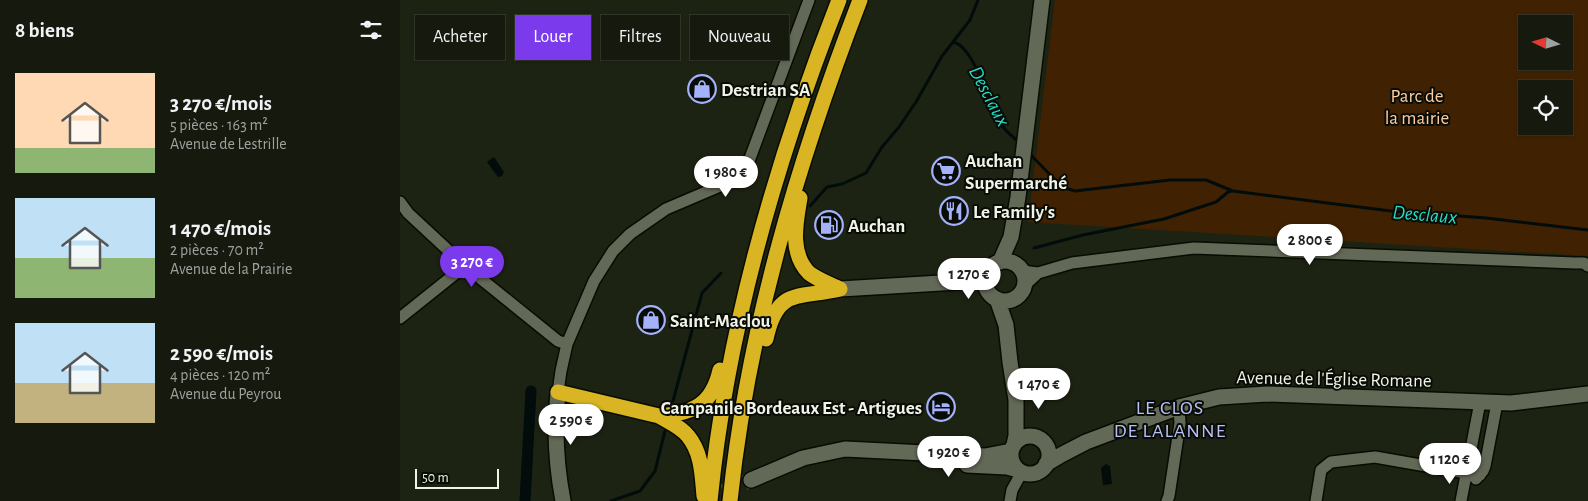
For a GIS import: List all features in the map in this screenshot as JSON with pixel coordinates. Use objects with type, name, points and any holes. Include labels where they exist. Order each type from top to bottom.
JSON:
[{"type":"highway","points":[[710,501],[718,430],[752,264],[804,96],[839,0]]},
{"type":"highway","points":[[731,497],[747,381],[775,258],[808,149],[860,0]]},
{"type":"highway","points":[[808,149],[795,232],[798,255],[809,272],[818,279],[840,289]]},
{"type":"highway","points":[[558,392],[660,416],[674,415],[698,406],[709,398],[715,389],[747,254],[764,197],[783,162]]},
{"type":"highway","points":[[731,497],[743,465],[764,346],[768,327],[775,310],[788,299],[796,296],[840,289]]},
{"type":"highway","points":[[660,416],[688,436],[696,449],[701,462],[705,501]]},
{"type":"street","points":[[564,501],[555,430],[558,392],[567,344],[594,281],[613,251],[630,234],[666,209],[727,183],[746,169],[809,0]]},
{"type":"street","points":[[1000,262],[1011,237],[1018,197],[1042,0]]},
{"type":"street","points":[[400,202],[408,213],[465,266],[558,341],[567,344]]},
{"type":"street","points":[[958,282],[993,295],[1003,301],[1020,294],[1021,273],[1011,237]]},
{"type":"street","points":[[1020,471],[1013,463],[1012,448],[1016,436],[1016,400],[1006,325],[993,295],[986,285],[986,274],[990,268],[1000,262],[1007,261],[1021,273],[1038,273],[1072,263],[1194,248],[1584,263],[1588,266]]},
{"type":"street","points":[[400,318],[465,266]]},
{"type":"street","points":[[840,289],[958,282],[986,274]]},
{"type":"street","points":[[1006,325],[1014,298]]},
{"type":"street","name":"Avenue de l'Église Romane","points":[[1046,464],[1086,442],[1179,407],[1219,397],[1267,394],[1497,403],[1529,402],[1588,394]]},
{"type":"street","points":[[889,451],[930,460],[1007,467],[1034,473],[1040,471],[1046,464],[1049,454],[1048,448],[1028,424],[1016,400]]},
{"type":"street","points":[[1462,495],[1480,402]]},
{"type":"street","points":[[1462,495],[1480,475],[1485,466],[1497,403]]},
{"type":"street","points":[[1167,501],[1170,496],[1180,423],[1179,407]]},
{"type":"street","points":[[751,480],[803,458],[852,448],[985,456],[1012,448],[1022,437],[1028,436],[1039,439]]},
{"type":"street","name":"Avenue de l'Église Romane","points":[[1039,439],[1058,443],[1086,442]]},
{"type":"street","points":[[1316,501],[1321,470],[1331,462],[1375,457],[1466,473],[1472,476],[1480,475]]},
{"type":"street","points":[[1010,501],[1012,490],[1020,471]]},
{"type":"green space","name":"Parc de la mairie","points":[[1055,0],[1588,0],[1588,256],[1028,222]]},
{"type":"shaded area","points":[[494,157],[504,172],[502,176],[498,177],[487,162]]},
{"type":"shaded area","points":[[1106,464],[1110,466],[1112,484],[1103,485],[1101,468]]},
{"type":"waterway","points":[[953,42],[970,20],[978,0]]},
{"type":"waterway","name":"Desclaux","points":[[810,206],[827,187],[842,184],[866,173],[882,147],[899,127],[916,102],[942,56],[953,42],[961,46],[975,66],[1003,127],[1020,143]]},
{"type":"waterway","name":"Desclaux","points":[[1029,153],[1062,187],[1075,191],[1170,180],[1206,180],[1233,191],[1391,211],[1486,218],[1588,230]]},
{"type":"waterway","name":"Desclaux","points":[[1034,248],[1083,235],[1164,219],[1216,202],[1232,191]]},
{"type":"waterway","name":"Desclaux","points":[[673,401],[702,293],[721,273]]},
{"type":"waterway","points":[[525,501],[531,391]]},
{"type":"waterway","name":"Desclaux","points":[[611,501],[640,491],[655,471],[665,431]]},
{"type":"tunnel","points":[[702,501],[751,480]]},
{"type":"place","name":"Destrian SA","points":[[702,89]]},
{"type":"place","name":"Auchan Supermarché","points":[[946,171]]},
{"type":"place","name":"Le Family's","points":[[954,211]]},
{"type":"place","name":"Auchan","points":[[829,225]]},
{"type":"place","name":"Saint-Maclou","points":[[651,320]]},
{"type":"place","name":"Campanile Bordeaux Est - Artigues","points":[[941,407]]},
{"type":"district","name":"LE CLOS DE LALANNE","points":[[1170,418]]}]
